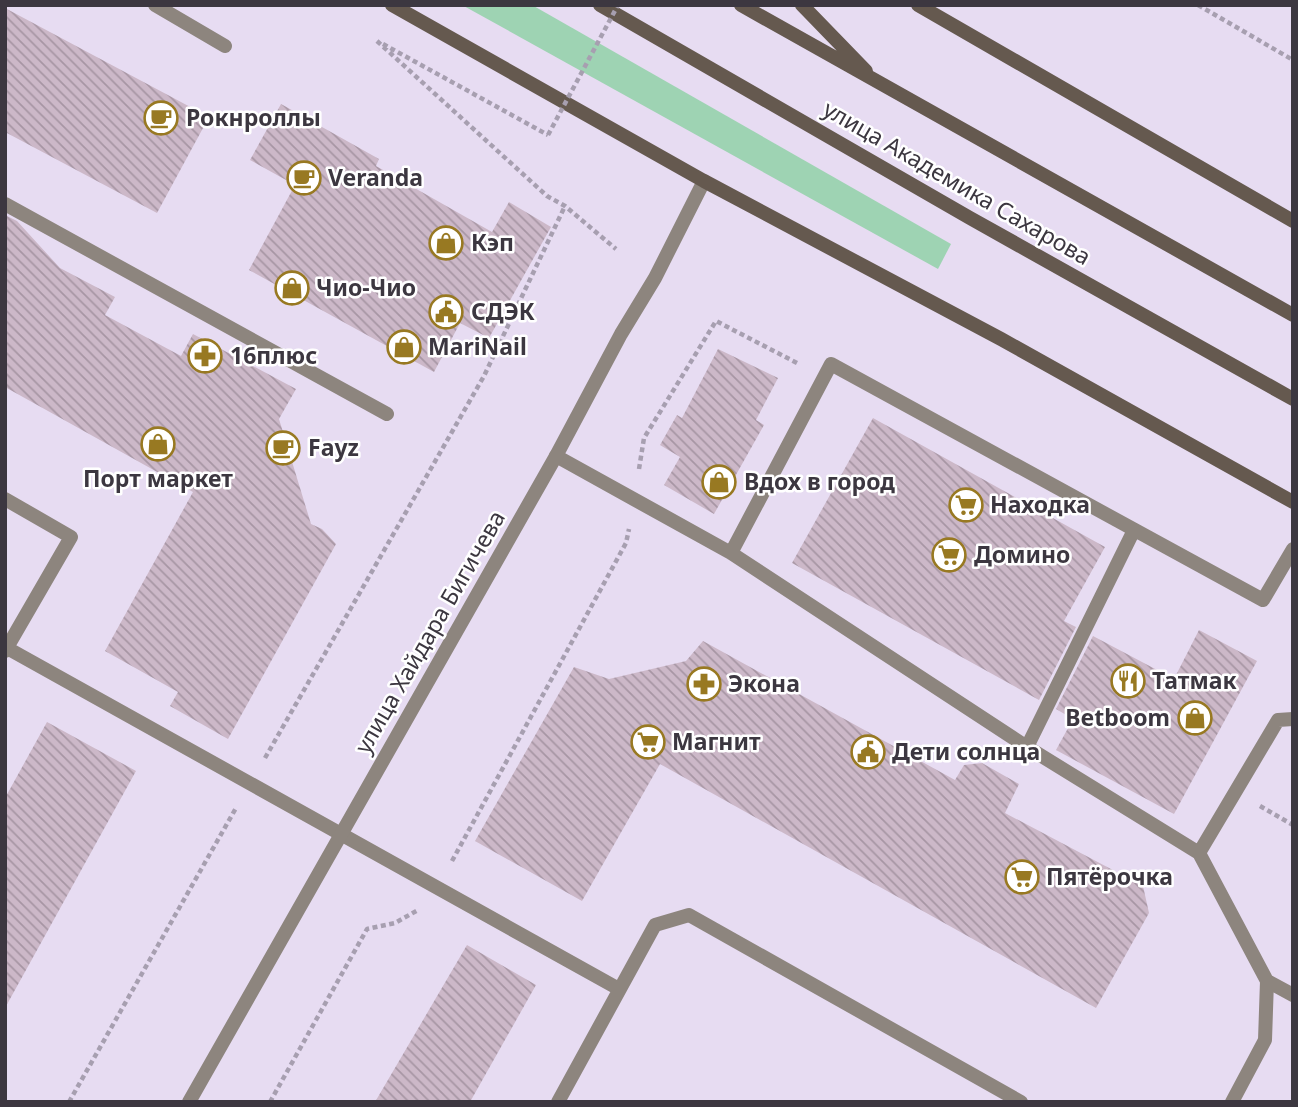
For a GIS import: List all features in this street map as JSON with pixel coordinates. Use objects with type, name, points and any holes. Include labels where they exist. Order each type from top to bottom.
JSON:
[{"type":"main road","points":[[392,5],[704,181],[1001,339],[1293,502]]},
{"type":"main road","name":"улица Академика Сахарова","points":[[600,5],[970,218],[1293,399]]},
{"type":"main road","points":[[741,5],[1293,316]]},
{"type":"main road","points":[[802,5],[879,84]]},
{"type":"main road","points":[[918,5],[1293,221]]},
{"type":"street","points":[[156,5],[225,46]]},
{"type":"street","name":"улица Хайдара Бигичева","points":[[189,1102],[556,456],[704,181]]},
{"type":"street","points":[[5,204],[387,414]]},
{"type":"street","points":[[731,553],[831,365],[1263,600],[1293,549]]},
{"type":"street","points":[[556,456],[731,553],[1027,747],[1199,853],[1268,981],[1265,1041],[1232,1102]]},
{"type":"street","points":[[5,499],[71,537],[6,650],[251,782],[618,989]]},
{"type":"street","points":[[1027,747],[1134,530]]},
{"type":"street","points":[[1199,853],[1278,720],[1293,719]]},
{"type":"street","points":[[558,1102],[655,925],[688,915],[1021,1102]]},
{"type":"street","points":[[1268,981],[1293,995]]},
{"type":"path","points":[[615,248],[565,206],[547,196],[377,41],[548,135],[618,5]]},
{"type":"path","points":[[1198,5],[1293,60]]},
{"type":"path","points":[[69,1102],[484,376],[565,206]]},
{"type":"path","points":[[270,1102],[367,929],[395,923],[421,908],[438,887],[626,543],[644,438],[716,321]]},
{"type":"green space","points":[[462,5],[532,5],[951,244],[938,269]]},
{"type":"building","points":[[5,8],[209,117],[157,213],[5,132]]},
{"type":"building","points":[[281,104],[379,159],[376,166],[492,232],[509,202],[551,227],[489,338],[460,323],[434,372],[249,270],[295,185],[250,160]]},
{"type":"building","points":[[5,215],[17,221],[60,268],[115,297],[105,315],[181,356],[193,334],[296,389],[279,419],[311,524],[322,529],[336,544],[228,739],[170,706],[178,692],[105,651],[193,492],[5,387]]},
{"type":"building","points":[[718,349],[778,378],[756,420],[764,425],[714,514],[664,485],[680,457],[660,445],[677,415],[682,418]]},
{"type":"building","name":"Домино","points":[[873,418],[1105,547],[1064,621],[1076,627],[1039,700],[792,563]]},
{"type":"building","points":[[1199,630],[1257,661],[1174,814],[1056,750],[1073,719],[1056,709],[1093,636],[1174,679]]},
{"type":"building","points":[[703,641],[955,780],[964,765],[982,763],[1019,784],[1005,813],[1143,886],[1149,913],[1096,1008],[660,764],[582,901],[475,841],[574,667],[609,679],[686,661]]},
{"type":"building","points":[[47,722],[136,771],[5,1008],[5,798]]},
{"type":"building","points":[[467,945],[536,985],[470,1102],[375,1102]]},
{"type":"place","name":"Рокнроллы","points":[[161,118]]},
{"type":"place","name":"Veranda","points":[[304,178]]},
{"type":"place","name":"Кэп","points":[[446,243]]},
{"type":"place","name":"Чио-Чио","points":[[292,288]]},
{"type":"place","name":"СДЭК","points":[[446,312]]},
{"type":"place","name":"MariNail","points":[[404,347]]},
{"type":"place","name":"16плюс","points":[[205,356]]},
{"type":"place","name":"Порт маркет","points":[[158,444]]},
{"type":"place","name":"Fayz","points":[[283,448]]},
{"type":"place","name":"Вдох в город","points":[[719,482]]},
{"type":"place","name":"Находка","points":[[966,505]]},
{"type":"place","name":"Домино","points":[[949,555]]},
{"type":"place","name":"Татмак","points":[[1128,681]]},
{"type":"place","name":"Экона","points":[[704,684]]},
{"type":"place","name":"Betboom","points":[[1195,718]]},
{"type":"place","name":"Магнит","points":[[648,742]]},
{"type":"place","name":"Дети солнца","points":[[868,752]]},
{"type":"place","name":"Пятёрочка","points":[[1022,877]]}]
